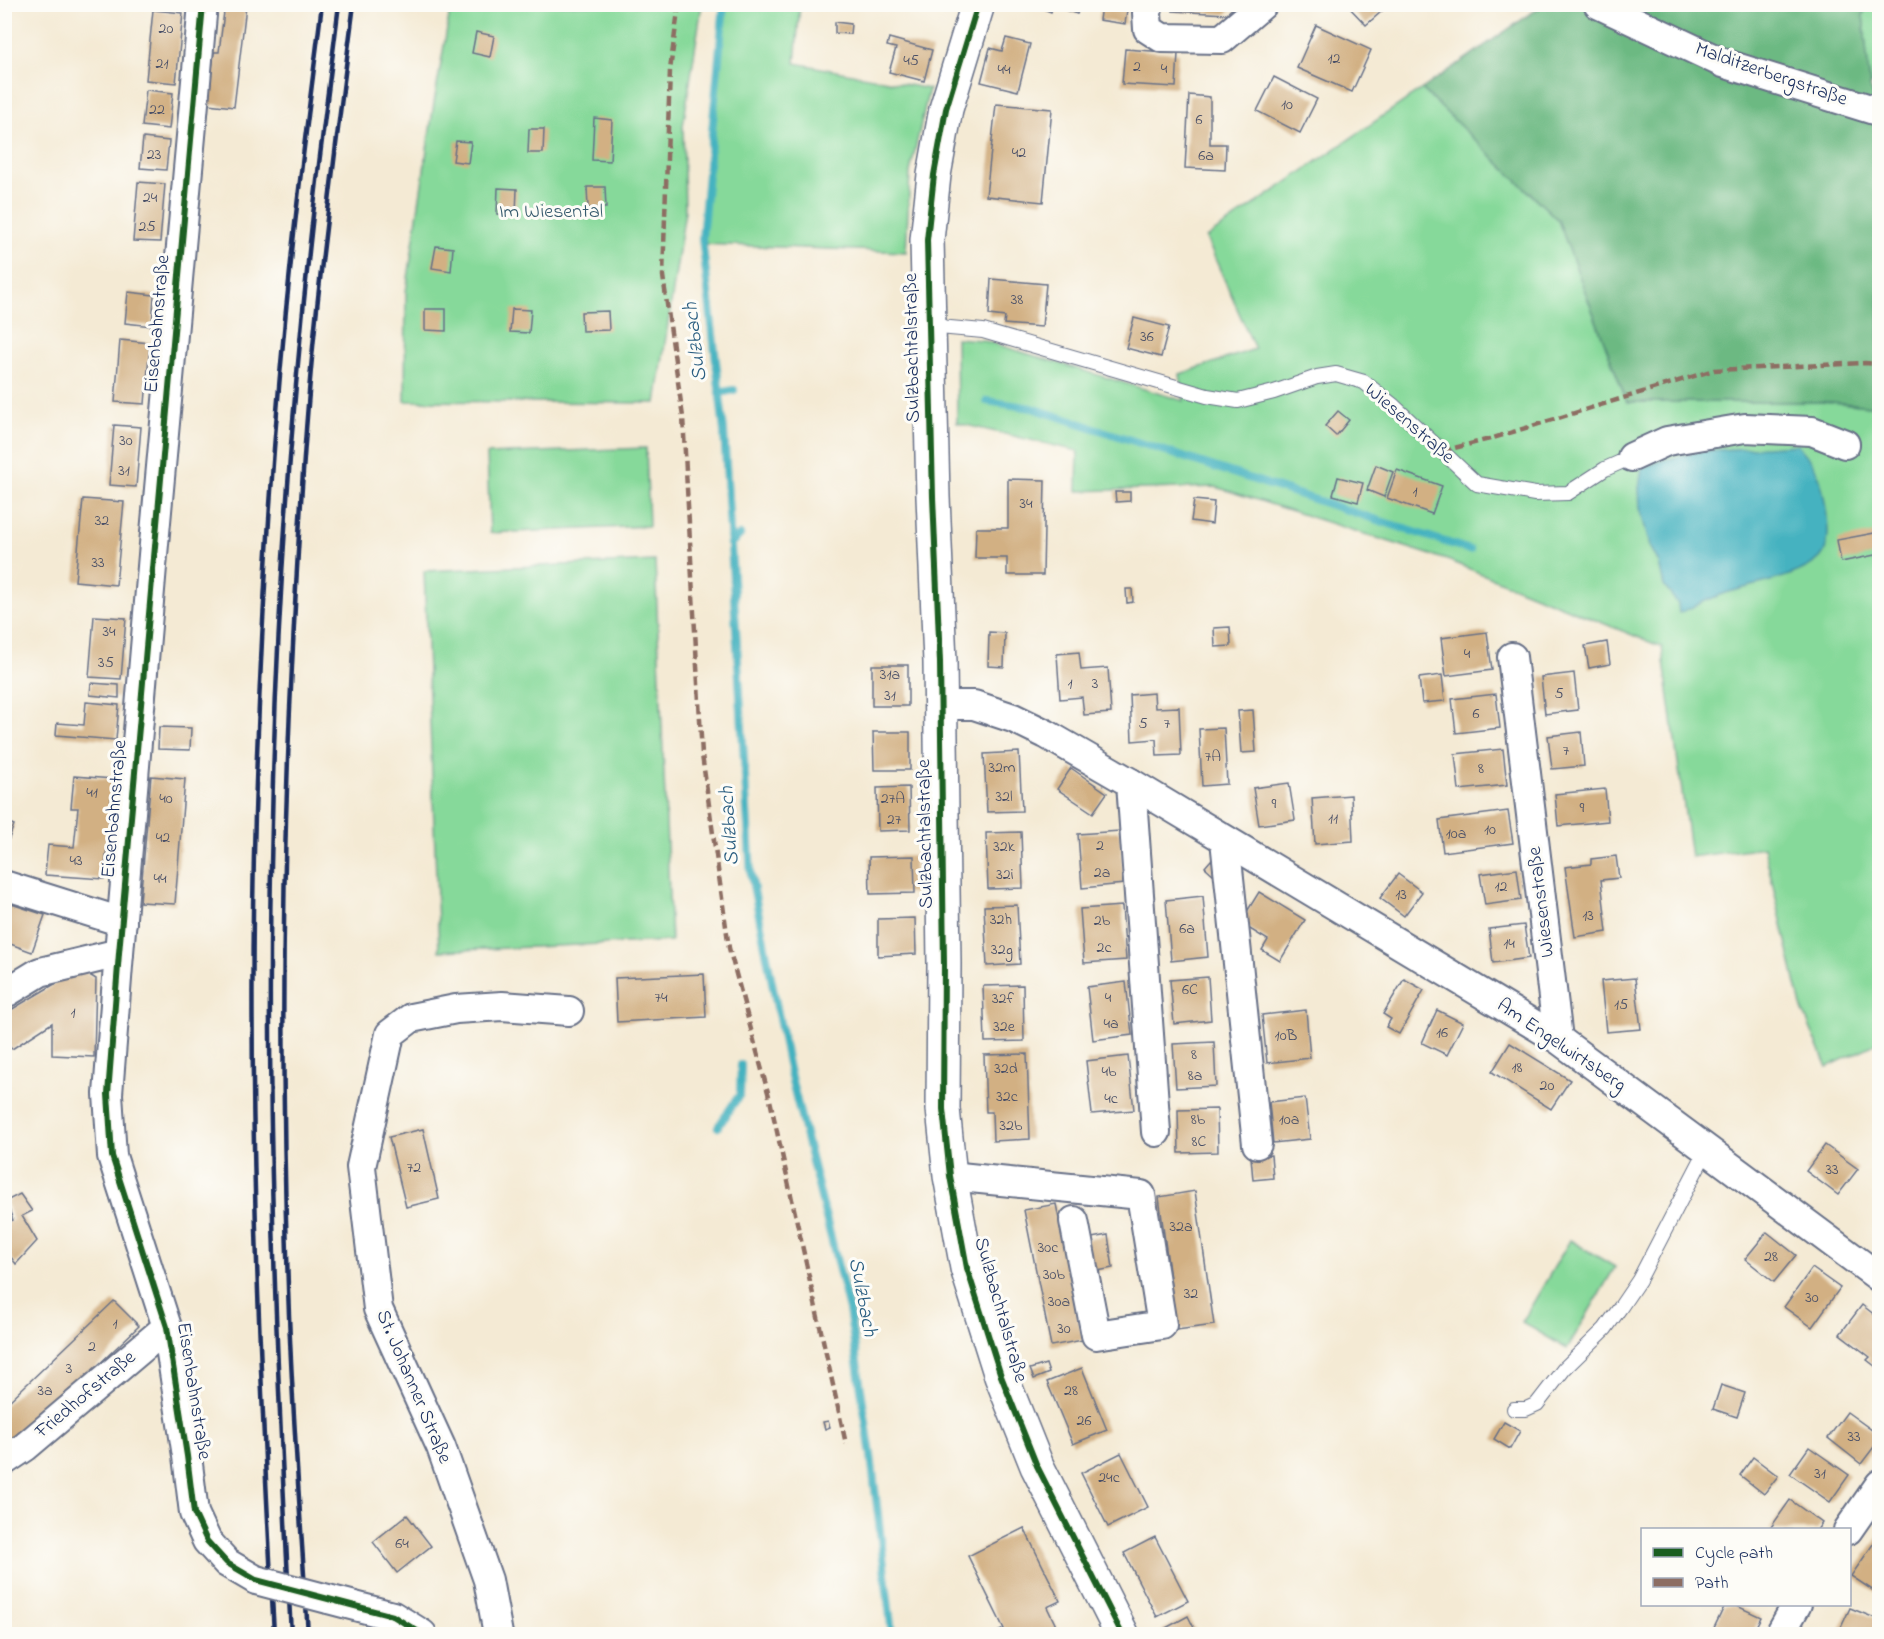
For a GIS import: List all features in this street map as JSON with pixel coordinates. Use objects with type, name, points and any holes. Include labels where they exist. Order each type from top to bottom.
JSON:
[{"type":"main road","name":"Sulzbachtalstraße","points":[[978,4],[946,108],[934,175],[927,240],[940,705],[944,954],[943,1109],[950,1176],[967,1268],[1001,1376],[1037,1466],[1122,1635]]},
{"type":"street","name":"Eisenbahnstraße","points":[[203,4],[119,953],[108,1094],[112,1156],[167,1328],[188,1456],[194,1513],[207,1541],[227,1563],[256,1580],[393,1616],[422,1635]]},
{"type":"street","points":[[1148,8],[1148,29],[1162,38],[1222,39],[1263,4]]},
{"type":"street","name":"Malditzerbergstraße","points":[[1598,4],[1723,63],[1880,112]]},
{"type":"street","name":"Wiesenstraße","points":[[1632,457],[1667,441],[1745,429],[1812,431],[1845,444]]},
{"type":"street","name":"Wiesenstraße","points":[[1512,657],[1558,1039]]},
{"type":"street","name":"Am Engelwirtsberg","points":[[940,705],[974,705],[1013,718],[1131,783],[1558,1039],[1880,1278]]},
{"type":"street","points":[[1131,783],[1156,1132]]},
{"type":"street","points":[[1225,840],[1257,1144]]},
{"type":"street","points":[[4,885],[122,922]]},
{"type":"street","points":[[4,994],[40,972],[119,953]]},
{"type":"street","name":"St. Johanner Straße","points":[[498,1635],[488,1580],[441,1447],[378,1309],[360,1167],[390,1034],[411,1018],[456,1009],[502,1006],[569,1011]]},
{"type":"street","points":[[950,1176],[1141,1195],[1162,1325],[1096,1335],[1074,1221]]},
{"type":"street","name":"Friedhofstraße","points":[[4,1461],[25,1447],[167,1328]]},
{"type":"street","points":[[1849,1528],[1880,1484]]},
{"type":"street","points":[[1780,1635],[1796,1606]]},
{"type":"lane","name":"Wiesenstraße","points":[[928,326],[983,331],[1207,396],[1239,401],[1317,377],[1336,374],[1364,382],[1477,484],[1535,494],[1568,493],[1605,469],[1632,457]]},
{"type":"lane","points":[[1514,1409],[1526,1409],[1537,1404],[1564,1369],[1605,1329],[1639,1280],[1707,1149]]},
{"type":"green space","name":"Im Wiesental","points":[[451,5],[702,5],[683,126],[685,211],[656,403],[405,401],[406,292]]},
{"type":"green space","points":[[727,5],[800,5],[795,63],[929,89],[910,172],[906,252],[701,244]]},
{"type":"green space","points":[[1543,5],[1867,5],[1863,15],[1870,87],[1880,111],[1879,407],[1832,402],[1627,402],[1558,220],[1422,89]]},
{"type":"green space","points":[[1867,5],[1879,5],[1879,74],[1870,87],[1863,15]]},
{"type":"green space","points":[[1422,89],[1558,220],[1627,402],[1832,402],[1879,407],[1879,1042],[1827,1067],[1801,1006],[1764,847],[1691,857],[1662,647],[1450,561],[1216,487],[1077,491],[1078,451],[957,423],[956,338],[982,340],[1184,401],[1180,374],[1255,349],[1206,238]]},
{"type":"green space","points":[[646,448],[649,526],[490,533],[487,454]]},
{"type":"green space","points":[[655,561],[671,941],[439,951],[424,571]]},
{"type":"green space","points":[[1570,1240],[1615,1267],[1567,1349],[1522,1322]]},
{"type":"water","points":[[1797,445],[1810,460],[1823,490],[1828,528],[1826,547],[1820,558],[1801,570],[1775,580],[1720,595],[1679,613],[1678,604],[1664,586],[1659,563],[1650,546],[1640,508],[1639,488],[1642,468],[1703,451]]},
{"type":"building","points":[[225,4],[246,6],[234,107],[208,104],[214,52],[219,52]]},
{"type":"building","points":[[1031,4],[1081,4],[1077,14],[1053,6],[1051,12]]},
{"type":"building","points":[[1174,4],[1237,4],[1226,14],[1173,11]]},
{"type":"building","points":[[1347,5],[1389,5],[1366,25]]},
{"type":"building","points":[[1101,6],[1127,10],[1125,24],[1099,20]]},
{"type":"building","points":[[153,10],[183,13],[176,83],[146,80]]},
{"type":"building","points":[[835,22],[851,24],[850,34],[835,33]]},
{"type":"building","points":[[1316,25],[1371,50],[1352,92],[1297,68]]},
{"type":"building","points":[[476,32],[494,36],[490,57],[472,53]]},
{"type":"building","points":[[889,38],[932,50],[924,81],[889,72],[896,48],[887,46]]},
{"type":"building","points":[[1006,38],[1030,44],[1018,91],[981,82],[990,48],[1002,51]]},
{"type":"building","points":[[1125,49],[1178,53],[1176,87],[1122,84]]},
{"type":"building","points":[[1274,77],[1317,99],[1300,133],[1257,111]]},
{"type":"building","points":[[146,90],[173,93],[169,129],[142,126]]},
{"type":"building","points":[[1189,95],[1210,97],[1210,144],[1226,144],[1225,170],[1185,168]]},
{"type":"building","points":[[996,104],[1052,109],[1043,202],[986,196]]},
{"type":"building","points":[[594,118],[612,120],[610,161],[592,160]]},
{"type":"building","points":[[529,129],[544,129],[543,153],[528,153]]},
{"type":"building","points":[[143,138],[169,141],[166,170],[140,168]]},
{"type":"building","points":[[456,141],[471,142],[468,163],[453,161]]},
{"type":"building","points":[[138,182],[165,184],[160,242],[133,241]]},
{"type":"building","points":[[587,187],[605,187],[606,208],[588,208]]},
{"type":"building","points":[[498,188],[517,189],[516,214],[497,214]]},
{"type":"building","points":[[436,246],[453,248],[451,271],[432,268]]},
{"type":"building","points":[[991,279],[1046,284],[1042,327],[1004,324],[1005,317],[989,315]]},
{"type":"building","points":[[128,292],[154,295],[152,326],[125,323]]},
{"type":"building","points":[[425,309],[446,309],[446,331],[425,330]]},
{"type":"building","points":[[512,309],[531,310],[529,333],[510,332]]},
{"type":"building","points":[[608,311],[609,330],[582,331],[581,312]]},
{"type":"building","points":[[1134,318],[1169,327],[1161,357],[1126,348]]},
{"type":"building","points":[[120,340],[150,343],[145,404],[115,402]]},
{"type":"building","points":[[1338,411],[1349,420],[1336,436],[1325,426]]},
{"type":"building","points":[[114,425],[141,427],[136,487],[109,485]]},
{"type":"building","points":[[1376,465],[1393,472],[1384,497],[1367,490]]},
{"type":"building","points":[[1397,470],[1442,486],[1432,514],[1387,498]]},
{"type":"building","points":[[1338,477],[1363,483],[1358,502],[1333,495]]},
{"type":"building","points":[[1008,479],[1045,480],[1043,575],[1007,575],[1007,558],[975,558],[976,528],[1008,528]]},
{"type":"building","points":[[1115,492],[1130,492],[1130,501],[1116,502]]},
{"type":"building","points":[[83,499],[124,502],[116,585],[75,581]]},
{"type":"building","points":[[1194,500],[1214,502],[1212,524],[1191,521]]},
{"type":"building","points":[[1880,532],[1880,554],[1841,562],[1837,540]]},
{"type":"building","points":[[1126,589],[1132,589],[1133,602],[1127,603]]},
{"type":"building","points":[[94,616],[126,618],[121,679],[89,677]]},
{"type":"building","points":[[1230,627],[1231,646],[1215,647],[1214,628]]},
{"type":"building","points":[[989,632],[1005,633],[1004,667],[988,666]]},
{"type":"building","points":[[1487,632],[1492,670],[1446,676],[1441,638]]},
{"type":"building","points":[[1607,642],[1610,664],[1589,668],[1585,646]]},
{"type":"building","points":[[1079,652],[1081,670],[1108,668],[1111,713],[1084,715],[1082,697],[1060,699],[1057,654]]},
{"type":"building","points":[[872,665],[908,665],[908,706],[872,706]]},
{"type":"building","points":[[1574,673],[1578,710],[1545,714],[1541,677]]},
{"type":"building","points":[[1442,675],[1445,701],[1422,703],[1419,678]]},
{"type":"building","points":[[91,683],[119,685],[119,698],[90,695]]},
{"type":"building","points":[[1154,693],[1155,708],[1179,707],[1181,755],[1157,756],[1156,739],[1132,741],[1130,695]]},
{"type":"building","points":[[1496,694],[1500,728],[1456,733],[1452,699]]},
{"type":"building","points":[[86,702],[119,705],[116,740],[56,735],[57,723],[84,725]]},
{"type":"building","points":[[1253,710],[1256,752],[1241,753],[1238,711]]},
{"type":"building","points":[[159,727],[191,728],[190,750],[158,749]]},
{"type":"building","points":[[1224,728],[1227,784],[1202,786],[1199,729]]},
{"type":"building","points":[[873,732],[910,732],[910,770],[874,770]]},
{"type":"building","points":[[1581,732],[1584,766],[1552,769],[1548,736]]},
{"type":"building","points":[[1503,749],[1507,785],[1459,790],[1455,754]]},
{"type":"building","points":[[1019,752],[1022,811],[987,812],[984,754]]},
{"type":"building","points":[[1071,768],[1107,793],[1093,813],[1057,789]]},
{"type":"building","points":[[74,776],[113,779],[104,879],[45,875],[48,845],[74,847],[78,808],[71,808]]},
{"type":"building","points":[[151,776],[185,779],[175,904],[140,902]]},
{"type":"building","points":[[1289,783],[1295,820],[1259,825],[1253,788]]},
{"type":"building","points":[[909,787],[910,830],[878,831],[877,788]]},
{"type":"building","points":[[1605,789],[1608,821],[1558,826],[1555,794]]},
{"type":"building","points":[[1351,795],[1353,841],[1315,844],[1312,798]]},
{"type":"building","points":[[1508,811],[1513,843],[1443,852],[1439,820]]},
{"type":"building","points":[[4,821],[14,825],[5,849],[4,849]]},
{"type":"building","points":[[1120,831],[1124,884],[1082,888],[1078,834]]},
{"type":"building","points":[[1021,832],[1023,888],[988,889],[986,833]]},
{"type":"building","points":[[914,856],[915,893],[870,894],[869,857]]},
{"type":"building","points":[[1616,856],[1619,878],[1601,880],[1607,932],[1575,937],[1565,867],[1591,864],[1591,859]]},
{"type":"building","points":[[1211,860],[1222,869],[1215,876],[1205,867]]},
{"type":"building","points":[[1517,869],[1521,900],[1485,905],[1480,874]]},
{"type":"building","points":[[1398,874],[1422,892],[1404,916],[1380,898]]},
{"type":"building","points":[[1259,892],[1305,920],[1280,961],[1262,950],[1268,940],[1240,923]]},
{"type":"building","points":[[1203,896],[1208,957],[1171,961],[1166,900]]},
{"type":"building","points":[[5,902],[45,915],[32,952],[5,942]]},
{"type":"building","points":[[1017,905],[1020,964],[987,966],[984,906]]},
{"type":"building","points":[[1122,906],[1126,960],[1084,963],[1080,909]]},
{"type":"building","points":[[915,918],[916,954],[878,956],[878,919]]},
{"type":"building","points":[[1524,925],[1529,958],[1493,963],[1489,929]]},
{"type":"building","points":[[80,969],[96,979],[94,1057],[52,1055],[52,1023],[12,1049],[4,1042],[4,1014]]},
{"type":"building","points":[[704,974],[706,1017],[617,1022],[615,978]]},
{"type":"building","points":[[1208,977],[1211,1020],[1174,1024],[1170,980]]},
{"type":"building","points":[[1635,978],[1641,1029],[1606,1032],[1601,981]]},
{"type":"building","points":[[1404,979],[1424,990],[1399,1034],[1386,1027],[1391,1019],[1383,1014]]},
{"type":"building","points":[[1126,982],[1132,1035],[1093,1040],[1087,987]]},
{"type":"building","points":[[1023,985],[1024,1041],[985,1042],[983,986]]},
{"type":"building","points":[[1306,1010],[1310,1058],[1267,1063],[1262,1015]]},
{"type":"building","points":[[1437,1010],[1463,1023],[1447,1055],[1422,1043]]},
{"type":"building","points":[[1214,1042],[1216,1086],[1176,1088],[1173,1044]]},
{"type":"building","points":[[1510,1043],[1570,1080],[1551,1109],[1492,1072]]},
{"type":"building","points":[[1027,1054],[1030,1139],[993,1141],[992,1112],[986,1112],[984,1055]]},
{"type":"building","points":[[1128,1056],[1134,1110],[1092,1114],[1086,1061]]},
{"type":"building","points":[[1305,1098],[1310,1139],[1273,1143],[1269,1102]]},
{"type":"building","points":[[1217,1109],[1218,1152],[1179,1153],[1178,1110]]},
{"type":"building","points":[[423,1129],[439,1199],[406,1207],[389,1137]]},
{"type":"building","points":[[1825,1145],[1858,1169],[1838,1195],[1806,1171]]},
{"type":"building","points":[[1271,1155],[1273,1178],[1253,1180],[1251,1157]]},
{"type":"building","points":[[1195,1191],[1214,1325],[1177,1330],[1159,1197]]},
{"type":"building","points":[[20,1194],[32,1211],[22,1216],[37,1241],[16,1264],[4,1248],[4,1224],[13,1220],[6,1201]]},
{"type":"building","points":[[1056,1204],[1083,1340],[1051,1346],[1024,1210]]},
{"type":"building","points":[[1767,1232],[1796,1255],[1774,1282],[1745,1259]]},
{"type":"building","points":[[1108,1235],[1113,1268],[1092,1272],[1086,1239]]},
{"type":"building","points":[[1812,1268],[1840,1288],[1812,1327],[1784,1307]]},
{"type":"building","points":[[114,1301],[139,1326],[69,1393],[4,1449],[4,1406]]},
{"type":"building","points":[[1862,1305],[1880,1319],[1880,1370],[1867,1360],[1870,1357],[1840,1334]]},
{"type":"building","points":[[1046,1364],[1049,1373],[1034,1379],[1030,1369]]},
{"type":"building","points":[[1082,1368],[1107,1430],[1073,1444],[1047,1382]]},
{"type":"building","points":[[1721,1385],[1745,1393],[1737,1417],[1713,1409]]},
{"type":"building","points":[[1847,1412],[1880,1436],[1861,1464],[1828,1438]]},
{"type":"building","points":[[828,1421],[830,1427],[825,1429],[823,1422]]},
{"type":"building","points":[[1504,1422],[1520,1431],[1510,1449],[1494,1439]]},
{"type":"building","points":[[1809,1447],[1849,1475],[1830,1502],[1790,1474]]},
{"type":"building","points":[[1121,1453],[1148,1507],[1108,1527],[1081,1473]]},
{"type":"building","points":[[1753,1457],[1778,1476],[1764,1494],[1740,1475]]},
{"type":"building","points":[[1790,1500],[1822,1523],[1818,1528],[1770,1528]]},
{"type":"building","points":[[407,1515],[431,1546],[397,1573],[373,1542]]},
{"type":"building","points":[[1024,1528],[1060,1601],[1047,1607],[1060,1634],[993,1634],[1004,1629],[968,1556]]},
{"type":"building","points":[[1880,1534],[1880,1595],[1851,1576]]},
{"type":"building","points":[[1155,1537],[1188,1601],[1157,1617],[1124,1553]]},
{"type":"building","points":[[6,1590],[10,1633],[5,1633]]},
{"type":"building","points":[[1725,1606],[1737,1606],[1761,1617],[1752,1634],[1727,1634],[1714,1628]]},
{"type":"building","points":[[1850,1608],[1880,1620],[1880,1634],[1838,1634]]},
{"type":"building","points":[[1188,1616],[1197,1634],[1165,1634],[1162,1630]]},
{"type":"waterway","name":"Sulzbach","points":[[724,4],[702,238],[724,431],[751,875],[789,1069],[849,1310],[871,1455],[892,1634]]},
{"type":"waterway","points":[[719,393],[734,390]]},
{"type":"waterway","points":[[987,401],[1032,408],[1470,550]]},
{"type":"waterway","points":[[730,544],[740,535]]},
{"type":"waterway","points":[[718,1127],[740,1094],[741,1065]]},
{"type":"railway","points":[[274,1634],[256,1225],[252,1019],[255,814],[264,592],[280,371],[298,197],[322,4]]},
{"type":"railway","points":[[291,1634],[273,1229],[271,1127],[270,924],[274,747],[285,523],[297,373],[315,197],[339,4]]},
{"type":"railway","points":[[308,1634],[293,1395],[286,1234],[283,990],[288,747],[309,387],[354,4]]},
{"type":"marked path","points":[[679,4],[670,70],[663,276],[683,417],[702,755],[729,948],[770,1100],[846,1444]]},
{"type":"marked path","points":[[1442,451],[1490,439],[1714,370],[1880,364]]},
{"type":"cycle path","points":[[203,4],[119,953],[108,1094],[112,1156],[167,1327],[194,1513],[207,1541],[227,1563],[256,1580],[393,1616],[422,1634]]},
{"type":"cycle path","points":[[978,4],[946,109],[934,175],[927,240],[933,497],[940,662],[944,964],[943,1109],[950,1176],[967,1268],[1001,1376],[1037,1466],[1122,1634]]}]
